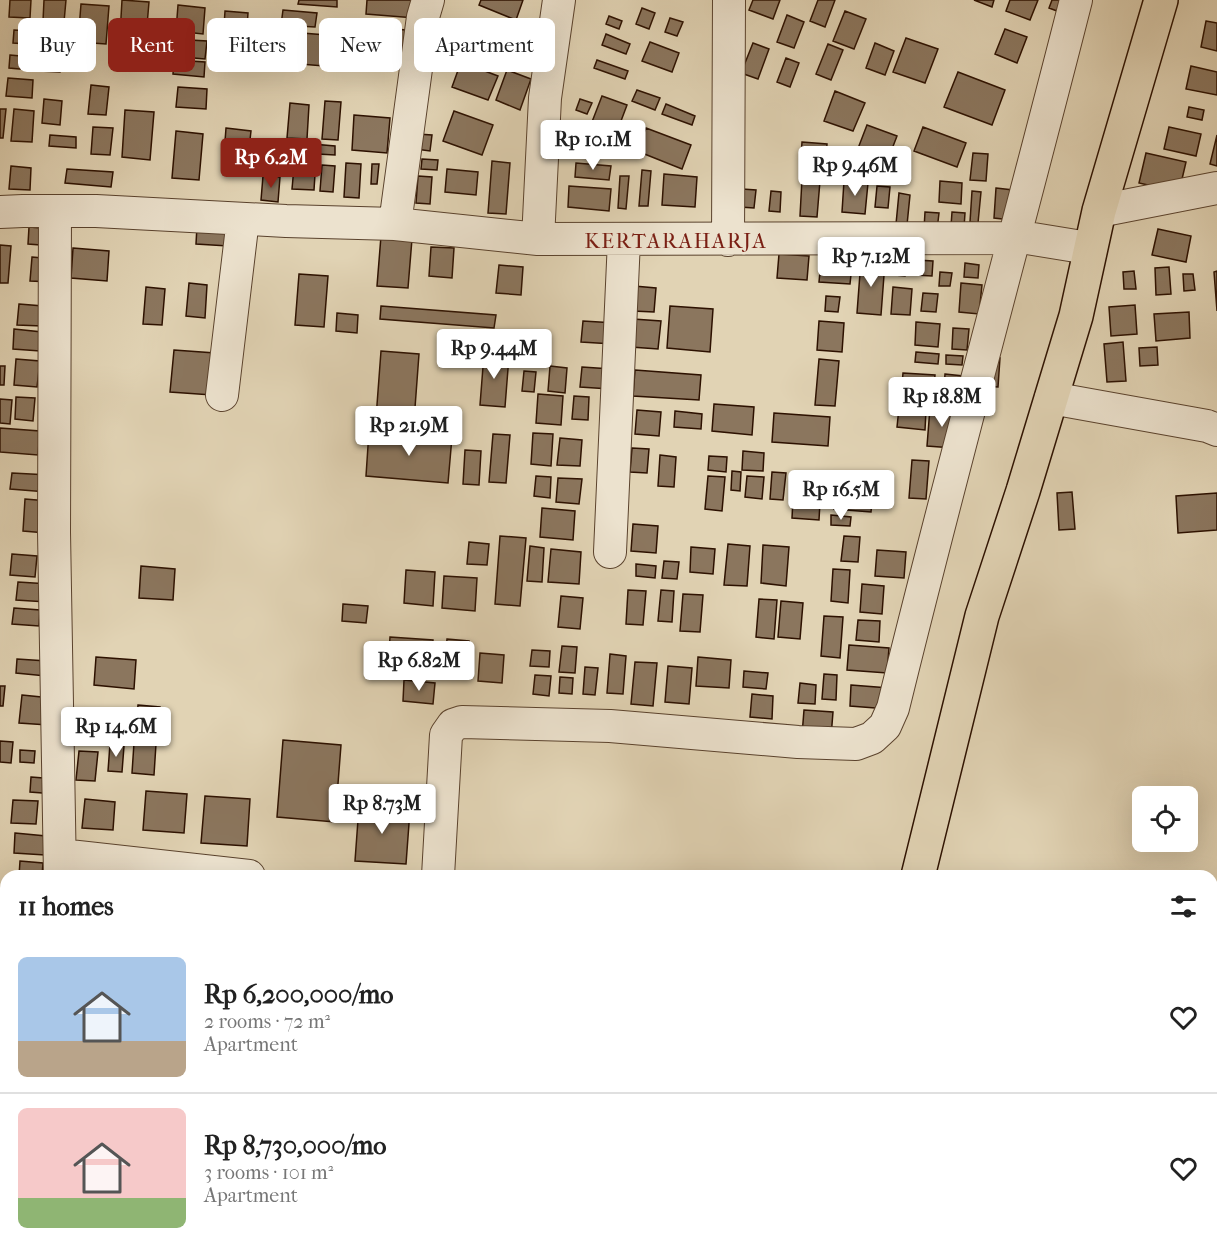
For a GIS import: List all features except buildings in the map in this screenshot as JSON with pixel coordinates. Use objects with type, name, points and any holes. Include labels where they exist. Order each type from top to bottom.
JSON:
[{"type":"main road","points":[[919,870],[982,616],[1076,316],[1083,249],[1099,211],[1161,0]]},
{"type":"street","points":[[395,224],[423,17],[428,0]]},
{"type":"street","points":[[538,239],[545,98],[559,0]]},
{"type":"street","points":[[728,240],[729,0]]},
{"type":"street","points":[[438,870],[446,735],[453,724],[462,722],[610,726],[798,742],[856,744],[872,738],[885,726],[893,708],[960,439],[1021,238],[1076,0]]},
{"type":"street","points":[[1099,211],[1217,188]]},
{"type":"street","points":[[0,212],[55,211],[395,224],[538,239],[1021,238],[1083,249]]},
{"type":"street","points":[[55,211],[54,532],[60,866],[136,870]]},
{"type":"street","points":[[222,395],[243,219]]},
{"type":"street","points":[[610,552],[624,240]]},
{"type":"street","points":[[1051,398],[1207,426],[1217,430]]},
{"type":"district","name":"KERTARAHARJA","points":[[676,241]]}]
